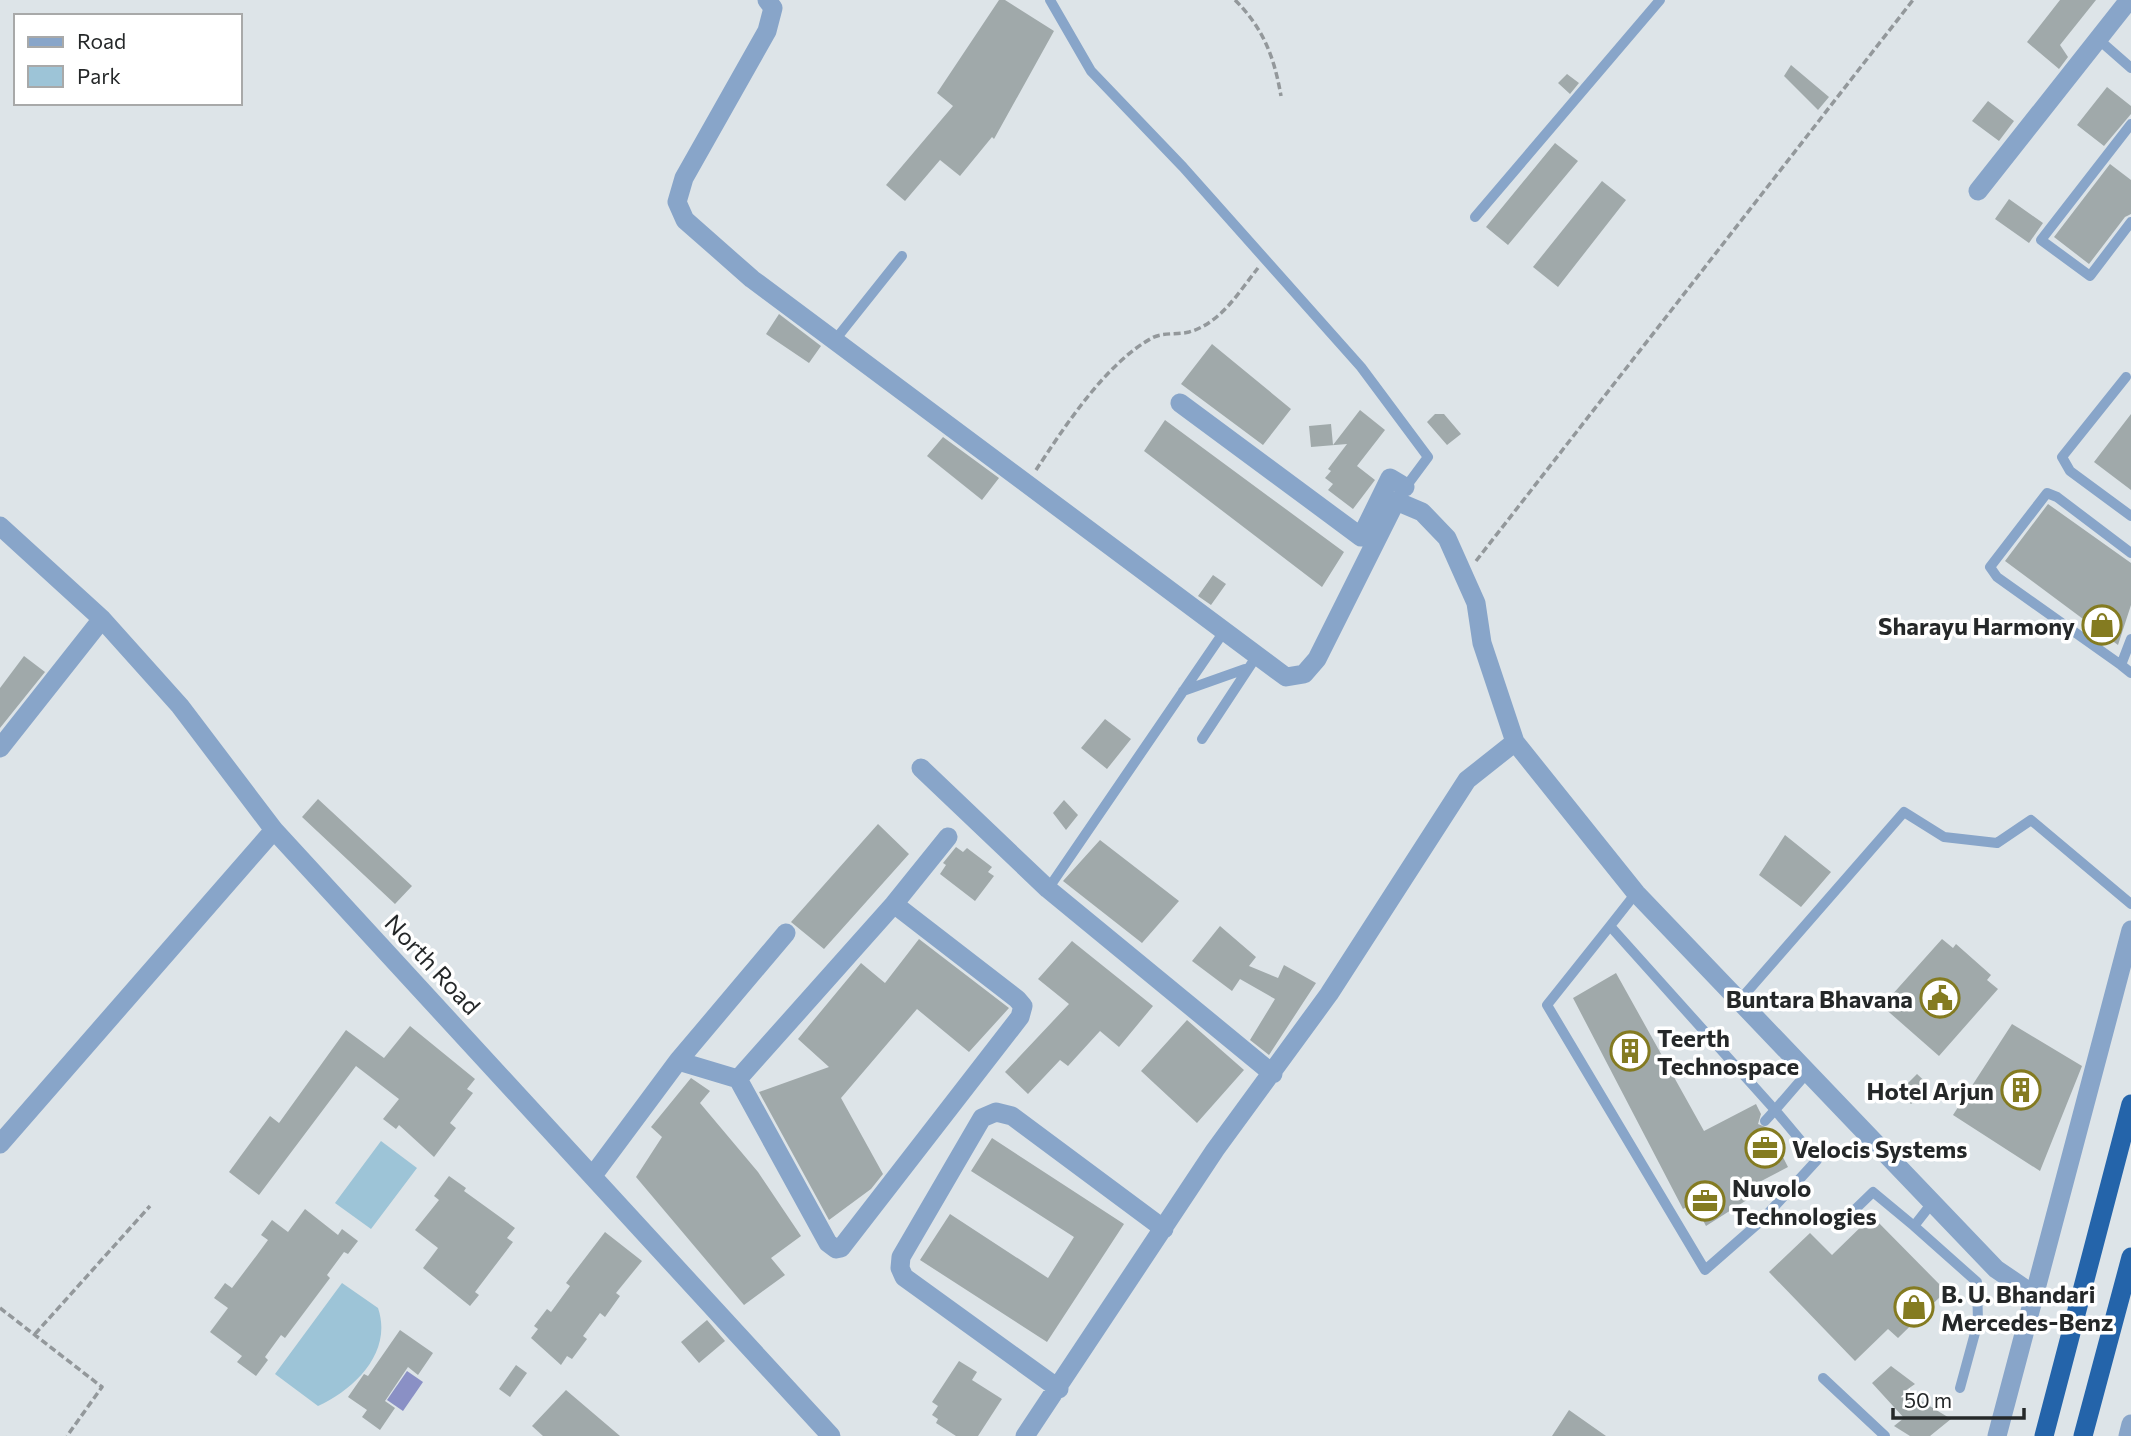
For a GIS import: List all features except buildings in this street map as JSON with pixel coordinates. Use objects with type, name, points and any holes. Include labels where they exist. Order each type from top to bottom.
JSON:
[{"type":"highway","points":[[2044,1436],[2131,1104]]},
{"type":"highway","points":[[2082,1436],[2131,1256]]},
{"type":"street","points":[[767,0],[773,8],[767,30],[684,178],[677,202],[685,220],[752,279],[1028,483],[1223,633],[1251,663],[1286,677],[1304,674],[1317,659],[1401,494]]},
{"type":"street","points":[[1978,191],[2129,0]]},
{"type":"street","points":[[1180,403],[1361,537],[1390,478],[1401,494],[1447,538],[1476,603],[1482,643],[1515,742],[1636,893],[1996,1269],[2034,1295]]},
{"type":"street","name":"North Road","points":[[0,526],[102,619],[180,706],[274,830],[594,1174],[831,1436]]},
{"type":"street","points":[[0,748],[102,619]]},
{"type":"street","points":[[1026,1436],[1215,1150],[1329,994],[1467,780],[1515,742]]},
{"type":"street","points":[[921,768],[1048,889],[1273,1074]]},
{"type":"street","points":[[0,1144],[274,830]]},
{"type":"street","points":[[738,1079],[894,904],[948,838]]},
{"type":"street","points":[[678,1061],[738,1079],[828,1243],[836,1249],[841,1248],[1020,1017],[1023,1006],[894,904]]},
{"type":"street","points":[[1997,1436],[2131,930]]},
{"type":"street","points":[[594,1174],[678,1061],[786,933]]},
{"type":"street","points":[[1059,1389],[904,1277],[900,1268],[901,1257],[982,1118],[996,1112],[1012,1116],[1164,1229]]},
{"type":"street","points":[[2128,1436],[2131,1424]]},
{"type":"lane","points":[[1050,0],[1091,71],[1361,367],[1428,457],[1401,494]]},
{"type":"lane","points":[[1475,217],[1660,0]]},
{"type":"lane","points":[[2098,39],[2131,68]]},
{"type":"lane","points":[[2131,124],[2041,240],[2090,276],[2131,222]]},
{"type":"lane","points":[[835,340],[902,256]]},
{"type":"lane","points":[[2126,377],[2063,457],[2070,471],[2131,516]]},
{"type":"lane","points":[[2131,553],[2057,497],[2047,494],[1990,567],[1997,577],[2131,673]]},
{"type":"lane","points":[[1048,889],[1223,633]]},
{"type":"lane","points":[[2121,665],[2131,639]]},
{"type":"lane","points":[[1183,691],[1251,663]]},
{"type":"lane","points":[[1202,739],[1251,663]]},
{"type":"lane","points":[[1739,1001],[1904,812],[1944,837],[1997,843],[2031,820],[2131,904]]},
{"type":"lane","points":[[1610,926],[1817,1160],[1760,1221],[1705,1270],[1547,1006],[1610,926],[1636,893]]},
{"type":"lane","points":[[1765,1121],[1807,1073]]},
{"type":"lane","points":[[1840,1224],[1873,1192],[1977,1282],[1978,1322],[1960,1388]]},
{"type":"lane","points":[[1914,1226],[1932,1203]]},
{"type":"lane","points":[[1823,1378],[1885,1436]]},
{"type":"path","points":[[1235,0],[1256,22],[1277,74],[1281,96]]},
{"type":"path","points":[[1464,577],[1913,0]]},
{"type":"path","points":[[1028,483],[1095,389],[1128,355],[1154,336],[1189,332],[1216,320],[1265,259]]},
{"type":"path","points":[[35,1334],[150,1206]]},
{"type":"path","points":[[0,1308],[102,1387],[67,1436]]},
{"type":"green space","points":[[381,1141],[417,1168],[371,1229],[335,1203]]},
{"type":"green space","points":[[342,1283],[378,1308],[380,1339],[368,1367],[357,1379],[332,1399],[318,1406],[275,1374]]},
{"type":"water","points":[[407,1371],[423,1382],[403,1411],[387,1400]]},
{"type":"place","name":"Sharayu Harmony","points":[[2102,625]]},
{"type":"place","name":"Buntara Bhavana","points":[[1940,998]]},
{"type":"place","name":"Teerth Technospace","points":[[1630,1051]]},
{"type":"place","name":"Hotel Arjun","points":[[2021,1090]]},
{"type":"place","name":"Velocis Systems","points":[[1765,1148]]},
{"type":"place","name":"Nuvolo Technologies","points":[[1705,1201]]},
{"type":"place","name":"B. U. Bhandari Mercedes-Benz","points":[[1914,1307]]}]
